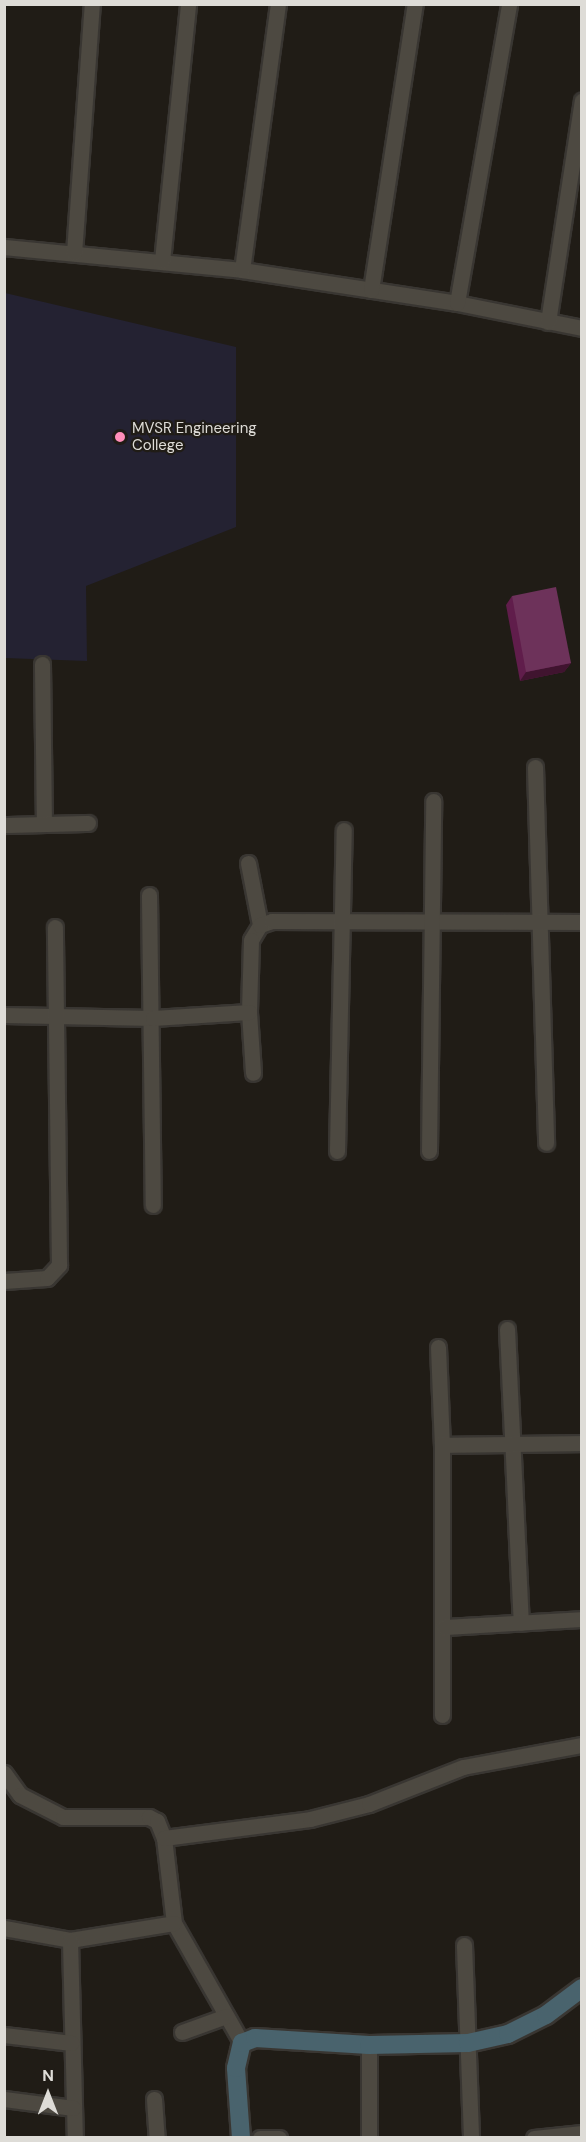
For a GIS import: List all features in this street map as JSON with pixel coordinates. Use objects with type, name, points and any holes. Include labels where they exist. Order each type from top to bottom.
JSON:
[{"type":"main road","points":[[241,2138],[236,2068],[242,2043],[255,2038],[369,2045],[468,2043],[517,2029],[546,2015],[582,1988]]},
{"type":"street","points":[[74,253],[92,4]]},
{"type":"street","points":[[162,261],[188,4]]},
{"type":"street","points":[[242,270],[278,4]]},
{"type":"street","points":[[371,290],[415,4]]},
{"type":"street","points":[[457,303],[509,4]]},
{"type":"street","points":[[548,322],[582,101]]},
{"type":"street","points":[[4,247],[242,270],[457,303],[582,328]]},
{"type":"street","points":[[42,664],[44,824]]},
{"type":"street","points":[[535,767],[537,924],[546,1143]]},
{"type":"street","points":[[429,1151],[429,922],[433,801]]},
{"type":"street","points":[[4,825],[88,823]]},
{"type":"street","points":[[337,1151],[344,830]]},
{"type":"street","points":[[248,863],[260,925]]},
{"type":"street","points":[[149,895],[153,1018],[153,1205]]},
{"type":"street","points":[[253,1073],[249,1012],[251,940],[260,925],[272,921],[537,924],[582,922]]},
{"type":"street","points":[[4,1281],[47,1278],[59,1265],[55,927]]},
{"type":"street","points":[[4,1016],[153,1018],[249,1012]]},
{"type":"street","points":[[507,1329],[521,1623]]},
{"type":"street","points":[[438,1347],[442,1445],[444,1627],[442,1715]]},
{"type":"street","points":[[442,1445],[513,1446],[582,1443]]},
{"type":"street","points":[[444,1627],[582,1619]]},
{"type":"street","points":[[164,1838],[310,1819],[369,1804],[463,1767],[582,1745]]},
{"type":"street","points":[[4,1773],[12,1796],[63,1817],[149,1817],[157,1821],[164,1838],[174,1923],[242,2043]]},
{"type":"street","points":[[4,1928],[70,1940],[174,1923]]},
{"type":"street","points":[[70,1940],[75,2138]]},
{"type":"street","points":[[464,1946],[471,2138]]},
{"type":"street","points":[[182,2032],[226,2016]]},
{"type":"street","points":[[4,2035],[72,2043]]},
{"type":"street","points":[[369,2045],[369,2138]]},
{"type":"street","points":[[4,2099],[73,2108]]},
{"type":"street","points":[[154,2099],[157,2138]]},
{"type":"street","points":[[534,2138],[582,2133]]},
{"type":"street","points":[[260,2138],[279,2138]]},
{"type":"shaded area","name":"MVSR Engineering College","points":[[5,293],[236,347],[236,527],[86,586],[87,661],[5,658]]},
{"type":"building","points":[[556,587],[571,663],[526,672],[512,596]]},
{"type":"place","name":"MVSR Engineering College","points":[[120,437]]}]
